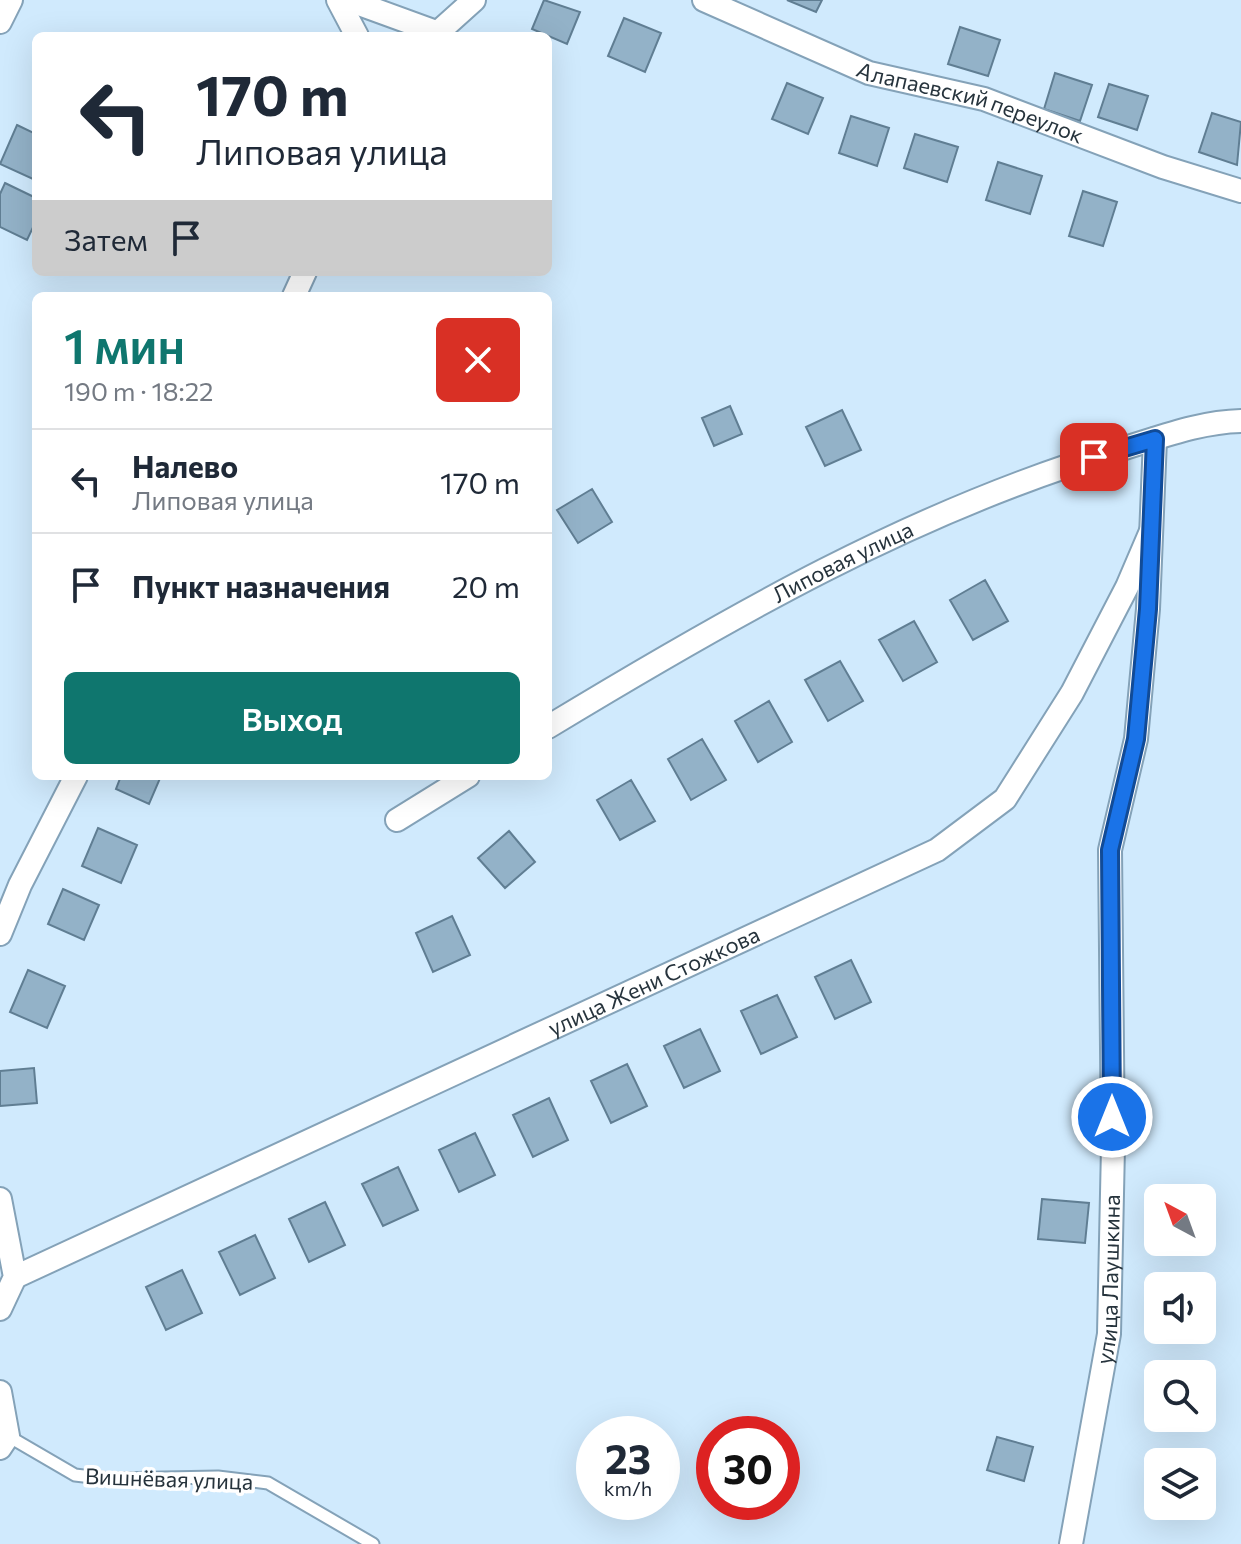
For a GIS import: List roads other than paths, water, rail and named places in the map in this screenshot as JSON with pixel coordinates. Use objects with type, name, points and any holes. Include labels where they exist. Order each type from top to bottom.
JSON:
[{"type":"street","points":[[0,22],[11,0]]},
{"type":"street","points":[[338,0],[355,32]]},
{"type":"street","points":[[348,0],[430,32]]},
{"type":"street","points":[[437,32],[474,0]]},
{"type":"street","name":"Алапаевский переулок","points":[[704,0],[869,73],[984,99],[1163,167],[1241,191]]},
{"type":"street","name":"Липовая улица","points":[[552,725],[697,637],[946,512],[1064,466],[1190,427],[1241,421]]},
{"type":"street","name":"улица Лаушкина","points":[[1071,1544],[1109,1334],[1113,1147],[1110,850],[1136,739],[1155,439]]},
{"type":"street","name":"улица Жени Стожкова","points":[[15,1277],[937,850],[1005,799],[1072,693],[1127,587],[1151,531]]},
{"type":"street","points":[[0,934],[20,885],[74,780]]},
{"type":"street","points":[[397,820],[462,780]]},
{"type":"street","points":[[0,1199],[15,1277],[0,1309]]},
{"type":"street","points":[[0,1392],[4,1442]]},
{"type":"lane","name":"Вишнёвая улица","points":[[4,1442],[75,1475],[109,1479],[218,1477],[268,1483],[373,1544]]}]
